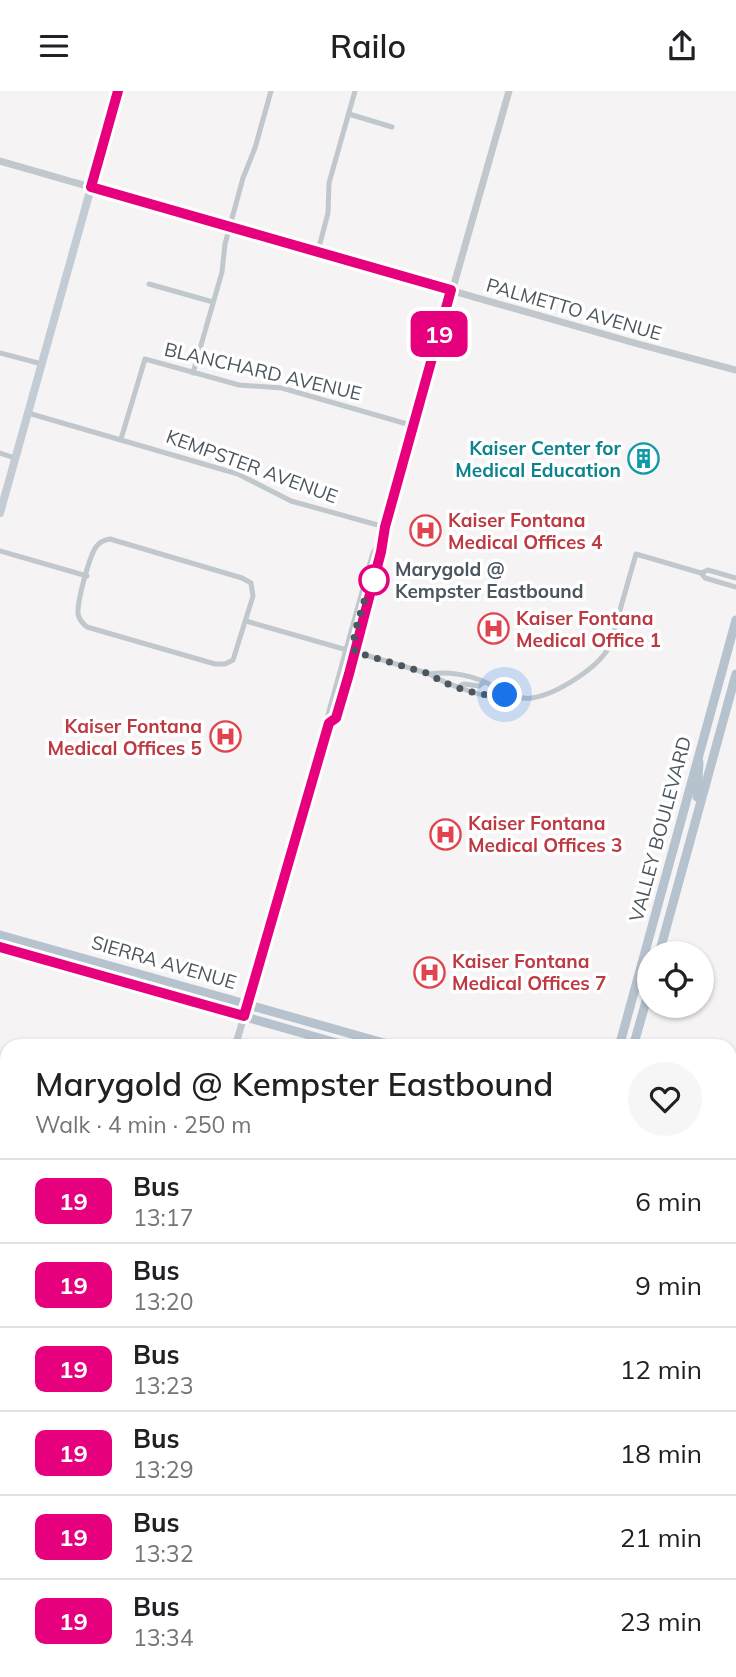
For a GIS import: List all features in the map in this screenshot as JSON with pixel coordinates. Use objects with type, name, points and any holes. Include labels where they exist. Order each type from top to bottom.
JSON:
[{"type":"main road","points":[[0,513],[118,91]]},
{"type":"main road","name":"VALLEY BOULEVARD","points":[[621,1039],[736,620]]},
{"type":"main road","name":"VALLEY BOULEVARD","points":[[663,941],[736,674]]},
{"type":"main road","points":[[698,753],[700,785],[697,796],[700,805]]},
{"type":"main road","name":"SIERRA AVENUE","points":[[0,935],[370,1039]]},
{"type":"main road","name":"SIERRA AVENUE","points":[[0,947],[323,1039]]},
{"type":"main road","points":[[23,954],[41,953],[87,965],[90,960]]},
{"type":"main road","points":[[635,1039],[641,1018]]},
{"type":"street","points":[[193,373],[222,272],[230,226],[271,91]]},
{"type":"street","points":[[318,251],[328,213],[329,183],[355,91]]},
{"type":"street","points":[[237,1039],[381,552],[385,527],[509,91]]},
{"type":"street","points":[[349,114],[392,127]]},
{"type":"street","name":"PALMETTO AVENUE","points":[[0,161],[736,370]]},
{"type":"street","points":[[149,284],[213,302]]},
{"type":"street","points":[[0,353],[42,364]]},
{"type":"street","name":"BLANCHARD AVENUE","points":[[121,439],[145,359],[244,386],[282,388],[414,426]]},
{"type":"street","name":"KEMPSTER AVENUE","points":[[28,413],[238,474],[291,501],[385,527]]},
{"type":"street","points":[[0,453],[15,458]]},
{"type":"street","points":[[110,539],[246,579],[254,591],[235,657],[227,664],[215,664],[85,625],[78,612],[87,576],[95,548],[104,540],[110,539]]},
{"type":"street","points":[[351,651],[370,581],[370,566],[382,541]]},
{"type":"street","points":[[0,551],[87,576]]},
{"type":"street","points":[[430,674],[458,687],[494,697],[505,695],[524,699],[545,694],[579,676],[604,657],[610,645],[636,554],[701,573],[705,578],[736,587]]},
{"type":"street","points":[[701,573],[708,570],[736,578]]},
{"type":"street","points":[[246,621],[430,674],[455,674],[484,682],[505,695]]},
{"type":"street","points":[[458,687],[464,684],[479,686],[484,682]]},
{"type":"bus line","name":"19","points":[[0,947],[244,1016],[329,723],[336,718],[349,674],[385,527],[451,290],[91,187],[118,91]]},
{"type":"place","name":"Kaiser Center for Medical Education","points":[[644,459]]},
{"type":"place","name":"Kaiser Fontana Medical Offices 4","points":[[425,531]]},
{"type":"place","name":"Marygold @ Kempster Eastbound","points":[[374,580]]},
{"type":"place","name":"Kaiser Fontana Medical Office 1","points":[[493,629]]},
{"type":"place","name":"Kaiser Fontana Medical Offices 5","points":[[225,737]]},
{"type":"place","name":"Kaiser Fontana Medical Offices 3","points":[[445,834]]},
{"type":"place","name":"Kaiser Fontana Medical Offices 7","points":[[429,972]]},
{"type":"route","points":[[374,580],[370,581],[354,635],[355,652],[430,674],[458,687],[494,697],[505,695]]}]
